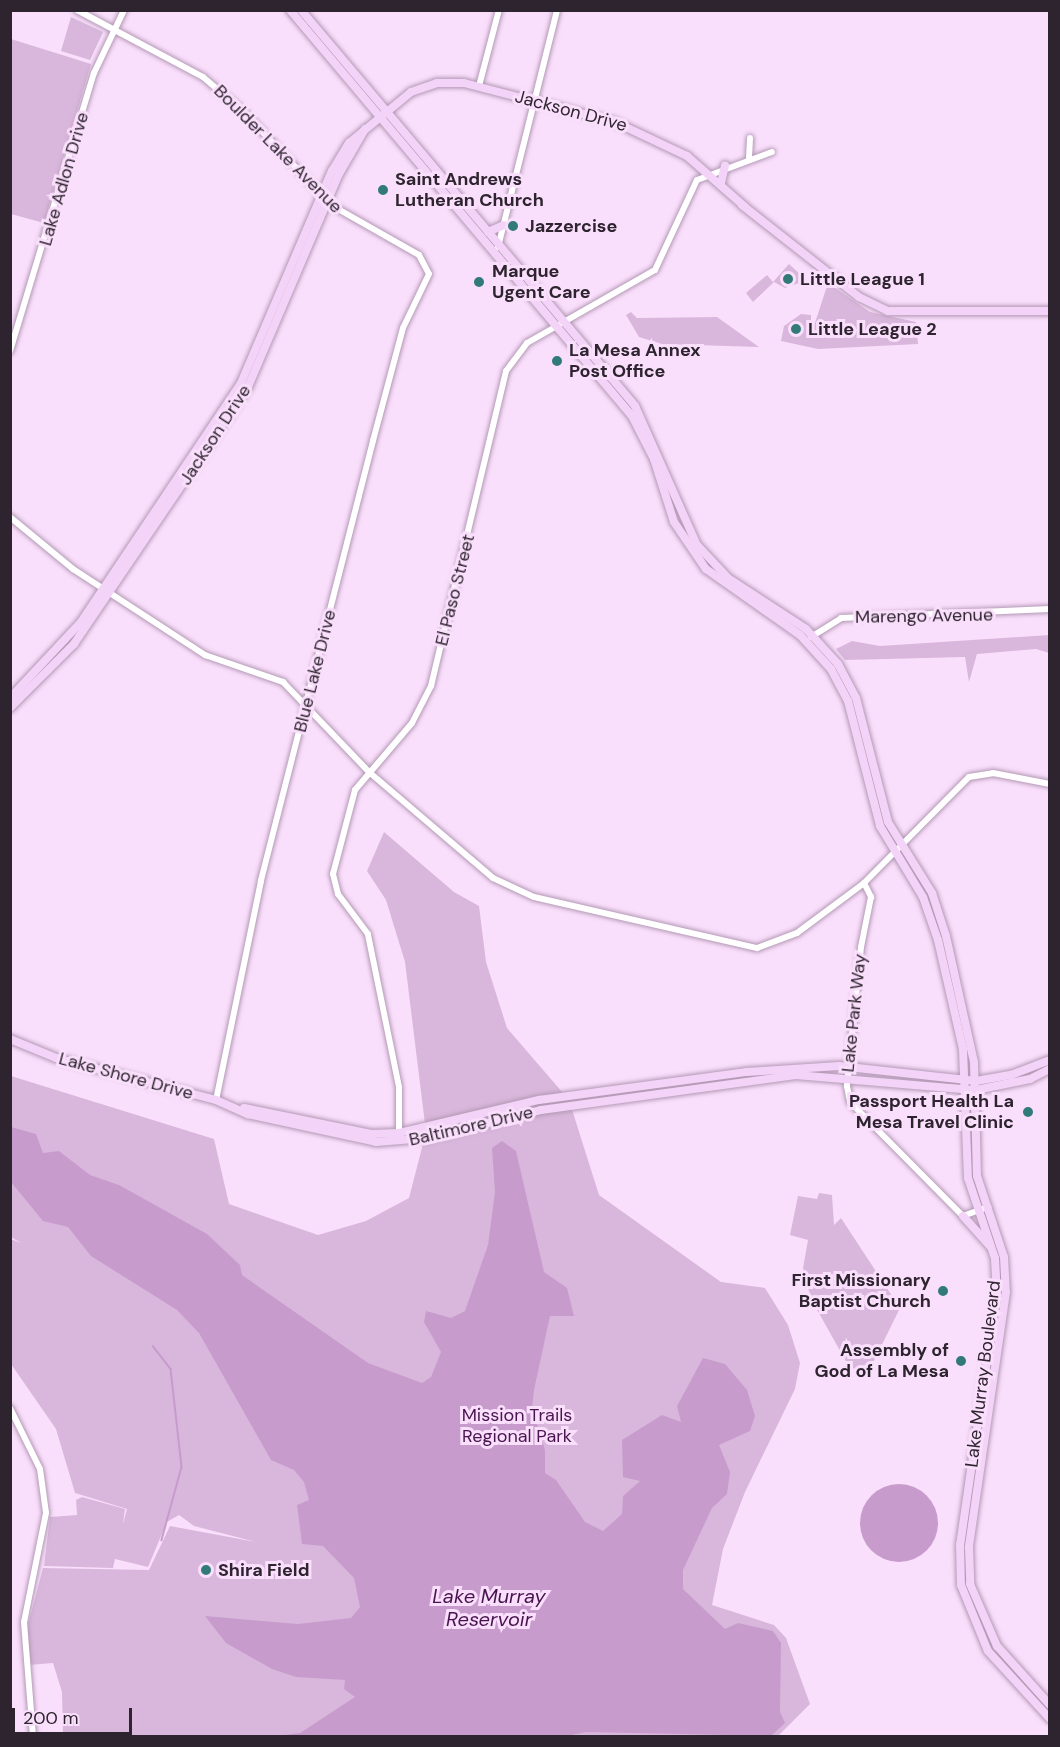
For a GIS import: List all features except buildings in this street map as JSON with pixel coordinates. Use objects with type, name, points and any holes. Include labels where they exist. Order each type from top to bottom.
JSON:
[{"type":"main road","name":"Lake Murray Boulevard","points":[[290,10],[488,232],[496,249],[564,322],[644,419],[697,545],[728,578],[812,635],[839,674],[870,740],[885,813],[899,851],[928,908],[961,1032],[971,1085],[967,1164],[993,1249],[997,1292],[960,1546],[961,1585],[988,1651],[1050,1719]]},
{"type":"main road","name":"Lake Murray Boulevard","points":[[301,10],[383,114],[496,249],[641,429],[674,522],[702,564],[722,585],[806,641],[839,674]]},
{"type":"main road","name":"Jackson Drive","points":[[10,708],[74,644],[246,376],[349,143],[383,114],[428,85],[479,86],[626,125],[678,153],[722,185],[745,207]]},
{"type":"main road","points":[[722,185],[724,165]]},
{"type":"main road","name":"Jackson Drive","points":[[706,174],[859,297],[888,311],[1050,311]]},
{"type":"main road","points":[[488,232],[504,225]]},
{"type":"main road","name":"Jackson Drive","points":[[10,698],[68,639],[106,591]]},
{"type":"main road","name":"Lake Murray Boulevard","points":[[899,851],[936,905],[970,1033],[975,1162],[1004,1257],[1006,1292],[969,1547],[970,1584],[997,1646],[1050,1705]]},
{"type":"main road","points":[[928,908],[936,905]]},
{"type":"main road","name":"Lake Shore Drive","points":[[10,1039],[85,1067],[244,1108]]},
{"type":"main road","name":"Baltimore Drive","points":[[971,1085],[1011,1076],[1050,1060]]},
{"type":"main road","name":"Baltimore Drive","points":[[244,1108],[372,1134],[399,1133],[539,1100],[797,1071],[848,1071],[971,1085],[1030,1079],[1050,1069]]},
{"type":"main road","name":"Baltimore Drive","points":[[244,1108],[248,1114],[345,1138],[396,1142],[541,1110],[797,1071]]},
{"type":"main road","points":[[963,1216],[993,1249]]},
{"type":"street","name":"Boulder Lake Avenue","points":[[77,10],[161,51],[225,95],[324,199],[371,232],[416,253]]},
{"type":"street","name":"Lake Adlon Drive","points":[[10,351],[89,88],[124,10]]},
{"type":"street","points":[[479,86],[499,10]]},
{"type":"street","points":[[496,249],[504,225],[557,10]]},
{"type":"street","points":[[749,158],[750,138]]},
{"type":"street","name":"El Paso Street","points":[[399,1133],[399,1087],[371,948],[333,877],[350,803],[369,772],[416,717],[431,686],[506,371],[520,348],[656,270],[687,194],[706,174],[724,165],[772,152]]},
{"type":"street","name":"Blue Lake Drive","points":[[216,1100],[261,881],[398,346],[428,281],[427,267],[416,253]]},
{"type":"street","points":[[10,517],[106,591],[205,655],[283,682],[306,703],[369,772],[508,887],[703,940],[739,948],[775,944],[864,883],[899,851],[973,775],[993,773],[1050,784]]},
{"type":"street","name":"Marengo Avenue","points":[[806,641],[812,635],[842,618],[1050,609]]},
{"type":"street","name":"Lake Park Way","points":[[864,883],[871,897],[848,1071],[849,1097],[858,1115],[963,1216]]},
{"type":"street","points":[[963,1216],[988,1207]]},
{"type":"street","points":[[10,1408],[40,1469],[46,1513],[24,1622],[33,1737]]},
{"type":"green space","points":[[71,17],[103,32],[90,60],[61,51]]},
{"type":"green space","points":[[11,39],[91,64],[44,223],[11,214]]},
{"type":"green space","points":[[789,264],[802,276],[799,283],[785,288],[774,282],[753,302],[746,293],[767,275],[773,282]]},
{"type":"green space","points":[[828,283],[870,312],[916,322],[918,344],[818,349],[781,341],[784,326],[801,314],[811,315],[811,335]]},
{"type":"green space","points":[[631,312],[637,318],[717,317],[759,347],[662,344],[639,337],[626,315]]},
{"type":"green space","points":[[1049,635],[1049,653],[1036,649],[977,654],[969,682],[965,657],[845,660],[836,649],[852,641],[880,646]]},
{"type":"green space","name":"Mission Trails Regional Park","points":[[384,832],[454,892],[479,906],[486,962],[507,1028],[569,1100],[599,1195],[721,1282],[765,1288],[788,1325],[800,1363],[795,1389],[745,1492],[723,1549],[712,1605],[774,1625],[786,1638],[810,1704],[778,1736],[63,1736],[62,1692],[53,1663],[29,1665],[27,1629],[43,1568],[149,1570],[170,1526],[256,1542],[194,1526],[179,1515],[167,1522],[148,1567],[115,1559],[113,1568],[44,1566],[50,1517],[77,1515],[76,1500],[82,1497],[125,1509],[123,1524],[127,1509],[75,1493],[56,1429],[11,1364],[11,1239],[21,1243],[11,1237],[11,1076],[214,1139],[229,1204],[318,1235],[366,1221],[409,1198],[426,1132],[405,962],[386,900],[367,871]]},
{"type":"green space","points":[[819,1193],[832,1195],[834,1225],[841,1218],[900,1308],[869,1371],[861,1373],[848,1365],[811,1299],[803,1268],[808,1240],[790,1235],[798,1196],[817,1199]]},
{"type":"water","name":"Lake Murray Reservoir","points":[[11,1127],[36,1134],[43,1153],[59,1151],[90,1175],[119,1185],[207,1234],[240,1265],[242,1275],[368,1363],[422,1383],[431,1377],[441,1352],[424,1322],[426,1311],[451,1318],[465,1311],[488,1245],[495,1192],[492,1148],[502,1141],[516,1151],[544,1272],[567,1288],[574,1316],[550,1316],[534,1390],[532,1408],[545,1450],[545,1473],[556,1480],[585,1522],[603,1531],[622,1514],[623,1496],[640,1481],[623,1477],[622,1440],[662,1415],[681,1422],[677,1406],[703,1358],[725,1364],[747,1390],[755,1416],[750,1431],[719,1445],[730,1472],[727,1494],[712,1508],[683,1570],[683,1589],[725,1629],[738,1623],[773,1631],[781,1643],[780,1712],[785,1723],[771,1736],[586,1732],[567,1736],[276,1736],[300,1733],[355,1697],[344,1689],[345,1680],[296,1677],[272,1669],[226,1643],[205,1616],[298,1624],[351,1618],[360,1607],[354,1578],[323,1546],[302,1544],[297,1505],[309,1500],[304,1482],[294,1470],[271,1460],[199,1333],[177,1310],[91,1256],[68,1227],[43,1221],[11,1182]]},
{"type":"water","points":[[899,1484],[914,1487],[927,1495],[935,1508],[938,1523],[935,1538],[927,1551],[914,1559],[899,1562],[884,1559],[871,1551],[863,1538],[860,1523],[863,1508],[871,1495],[884,1487]]},
{"type":"waterway","points":[[153,1346],[171,1369],[182,1467],[162,1540]]},
{"type":"place","name":"Saint Andrews Lutheran Church","points":[[383,190]]},
{"type":"place","name":"Jazzercise","points":[[513,226]]},
{"type":"place","name":"Little League 1","points":[[788,279]]},
{"type":"place","name":"Marque Ugent Care","points":[[479,282]]},
{"type":"place","name":"Little League 2","points":[[796,329]]},
{"type":"place","name":"La Mesa Annex Post Office","points":[[557,361]]},
{"type":"place","name":"Passport Health La Mesa Travel Clinic","points":[[1028,1112]]},
{"type":"place","name":"First Missionary Baptist Church","points":[[943,1291]]},
{"type":"place","name":"Assembly of God of La Mesa","points":[[961,1361]]},
{"type":"place","name":"Shira Field","points":[[206,1570]]}]
